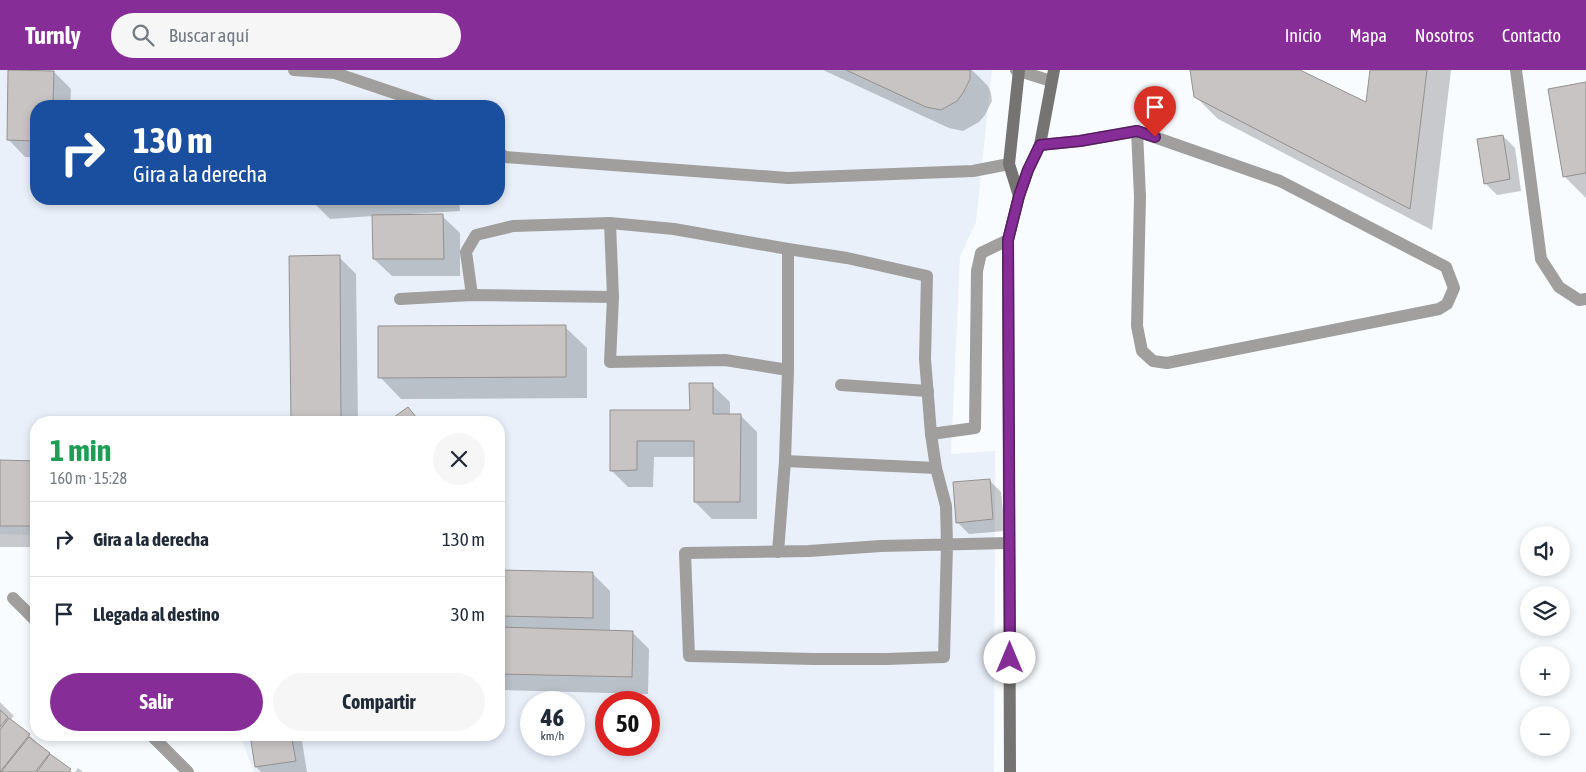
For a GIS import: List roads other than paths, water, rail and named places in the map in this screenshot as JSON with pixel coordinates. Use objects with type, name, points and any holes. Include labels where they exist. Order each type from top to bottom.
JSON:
[{"type":"main road","points":[[1018,70],[1009,164],[1019,196]]},
{"type":"main road","points":[[1010,772],[1008,240],[1019,196],[1028,170],[1040,145],[1052,76]]},
{"type":"lane","points":[[294,70],[335,73],[415,100]]},
{"type":"lane","points":[[1018,70],[1052,76]]},
{"type":"lane","points":[[1516,70],[1542,259],[1560,287],[1579,300],[1586,300]]},
{"type":"lane","points":[[1040,145],[1080,141],[1137,131],[1280,181],[1446,267],[1454,288],[1447,304],[1439,309],[1167,363],[1153,361],[1142,350],[1137,326],[1140,198],[1137,131]]},
{"type":"lane","points":[[505,157],[788,178],[973,171],[1009,164]]},
{"type":"lane","points":[[610,223],[613,297],[610,362],[725,360],[788,370]]},
{"type":"lane","points":[[472,295],[466,252],[476,235],[513,226],[610,223],[674,228],[847,258],[927,276],[926,359],[928,391],[936,468],[946,506],[947,545],[944,657],[814,659],[689,656],[685,553],[778,552],[881,546],[947,545],[1009,543]]},
{"type":"lane","points":[[932,434],[975,428],[977,271],[981,253],[1008,240]]},
{"type":"lane","points":[[778,552],[785,461],[788,370],[788,249]]},
{"type":"lane","points":[[400,299],[472,295],[613,297]]},
{"type":"lane","points":[[841,385],[928,391]]},
{"type":"lane","points":[[785,461],[936,468]]},
{"type":"lane","points":[[14,598],[30,615]]},
{"type":"lane","points":[[157,741],[188,772]]}]
